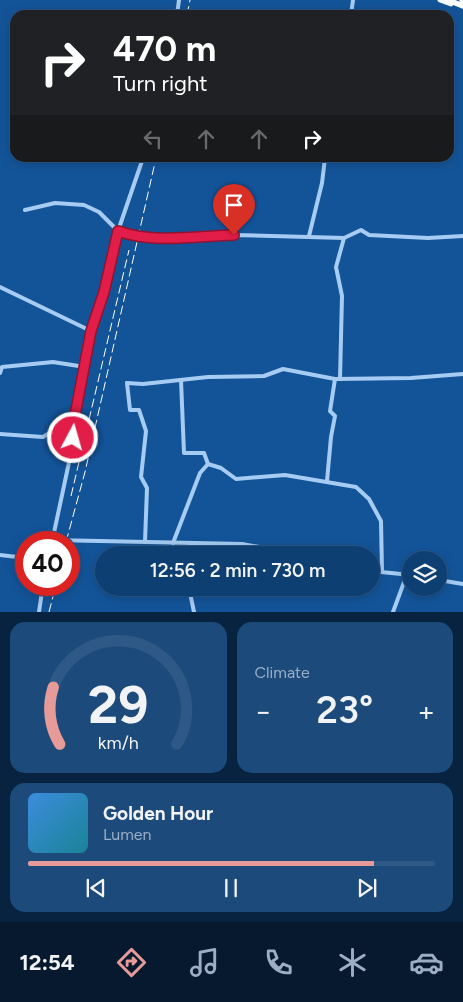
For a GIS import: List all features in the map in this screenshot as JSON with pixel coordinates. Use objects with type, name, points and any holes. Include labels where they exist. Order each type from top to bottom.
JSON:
[{"type":"highway","points":[[448,0],[463,7]]},
{"type":"main road","points":[[440,0],[463,7]]},
{"type":"street","points":[[54,531],[71,454],[74,425],[91,331],[104,292],[118,231],[142,162]]},
{"type":"street","points":[[309,236],[322,183],[325,162]]},
{"type":"street","points":[[25,210],[54,203],[84,204],[99,212],[118,231],[138,236],[172,238],[234,235],[344,238],[361,230],[369,235],[428,238],[463,236]]},
{"type":"street","points":[[340,379],[342,296],[336,267],[344,238]]},
{"type":"street","points":[[0,288],[91,331]]},
{"type":"street","points":[[0,373],[2,367],[53,362],[85,367]]},
{"type":"street","points":[[145,542],[147,488],[141,477],[146,431],[139,410],[130,410],[127,383],[144,384],[208,377],[264,376],[283,369],[290,369],[309,376],[335,379],[427,377],[463,374]]},
{"type":"street","points":[[327,481],[335,416],[330,411],[335,379]]},
{"type":"street","points":[[181,380],[183,397],[183,452],[185,454],[204,453],[208,464]]},
{"type":"street","points":[[0,434],[43,437],[54,430],[74,425]]},
{"type":"street","points":[[208,464],[220,468],[236,479],[285,475],[356,487],[369,498],[381,521],[382,572],[402,574]]},
{"type":"street","points":[[173,542],[200,473],[208,464]]},
{"type":"street","points":[[80,541],[173,542],[254,546]]},
{"type":"street","points":[[0,555],[15,557]]},
{"type":"street","points":[[447,581],[463,584]]},
{"type":"street","points":[[393,612],[402,591]]},
{"type":"street","points":[[38,612],[42,596]]},
{"type":"street","points":[[191,596],[194,612]]},
{"type":"railway","points":[[188,10],[190,0]]},
{"type":"railway","points":[[69,531],[85,472],[155,162]]},
{"type":"railway","points":[[71,496],[129,250]]},
{"type":"railway","points":[[49,612],[53,596]]},
{"type":"route","points":[[73,438],[76,410],[90,345],[91,331],[110,270],[118,231],[135,236],[172,238],[234,235]]}]
